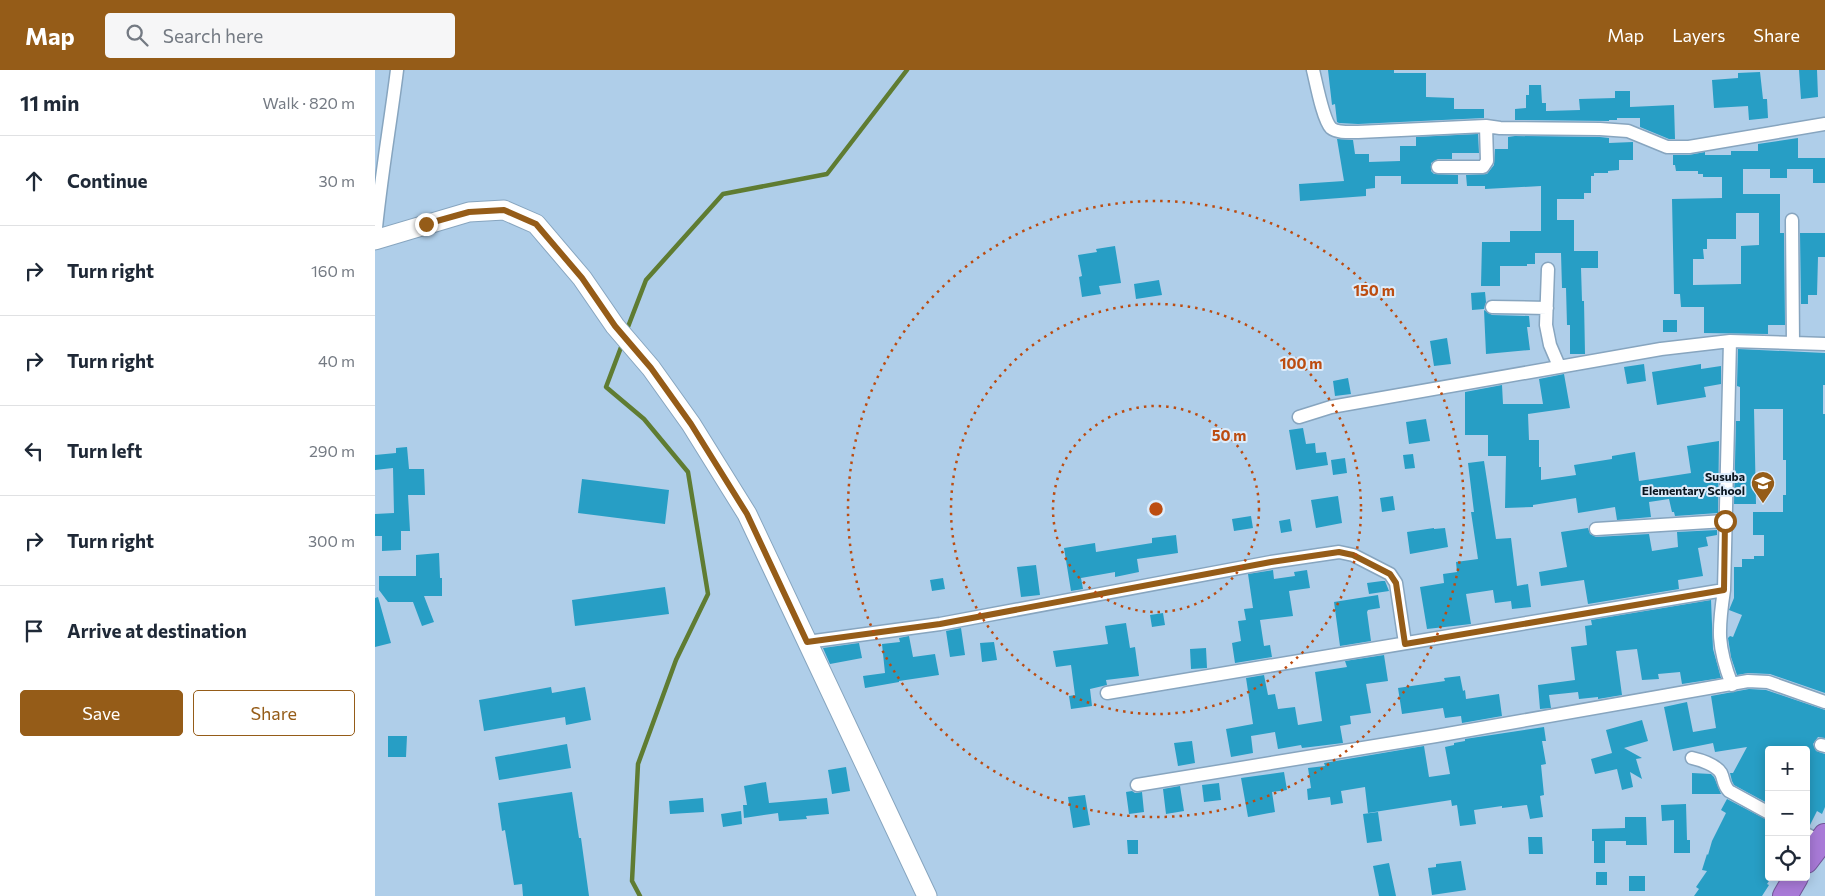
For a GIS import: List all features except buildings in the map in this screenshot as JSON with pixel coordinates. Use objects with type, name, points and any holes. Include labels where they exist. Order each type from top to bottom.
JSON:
[{"type":"highway","points":[[1810,852],[1817,837]]},
{"type":"highway","points":[[1785,896],[1794,881]]},
{"type":"street","points":[[397,70],[379,194],[375,239],[469,212],[504,210],[536,224],[582,278],[691,424],[747,514],[927,896]]},
{"type":"street","points":[[1313,70],[1326,120],[1331,128],[1338,131],[1358,132],[1486,126],[1500,128],[1600,129],[1628,131],[1667,147],[1689,147],[1825,124]]},
{"type":"street","points":[[1438,167],[1483,167],[1487,161],[1486,126]]},
{"type":"street","points":[[1792,220],[1793,343]]},
{"type":"street","points":[[1548,269],[1547,324],[1550,345],[1559,366]]},
{"type":"street","points":[[1492,307],[1547,308]]},
{"type":"street","points":[[1730,341],[1724,590],[1719,621],[1720,645],[1732,685]]},
{"type":"street","points":[[1299,417],[1331,407],[1661,349],[1730,341],[1825,344]]},
{"type":"street","points":[[1596,529],[1725,521]]},
{"type":"street","points":[[807,642],[940,624],[1261,564],[1339,552],[1353,555],[1390,574],[1396,583],[1405,644]]},
{"type":"street","points":[[1107,693],[1724,590]]},
{"type":"street","points":[[1137,786],[1748,681],[1768,682],[1825,702]]},
{"type":"street","points":[[1692,758],[1699,759],[1720,772],[1724,786],[1729,791],[1765,811]]},
{"type":"waterway","points":[[626,332],[646,280],[723,194],[827,174],[907,70]]},
{"type":"waterway","points":[[623,342],[606,387],[644,419],[688,472],[708,594],[676,660],[638,764],[632,881],[640,896]]},
{"type":"place","name":"Susuba Elementary School","points":[[1763,504]]},
{"type":"route","points":[[426,224],[469,212],[504,210],[536,224],[582,278],[615,326],[651,368],[691,424],[747,514],[807,642],[940,624],[1271,562],[1339,552],[1353,555],[1390,574],[1396,583],[1405,644],[1724,590],[1725,521]]}]
